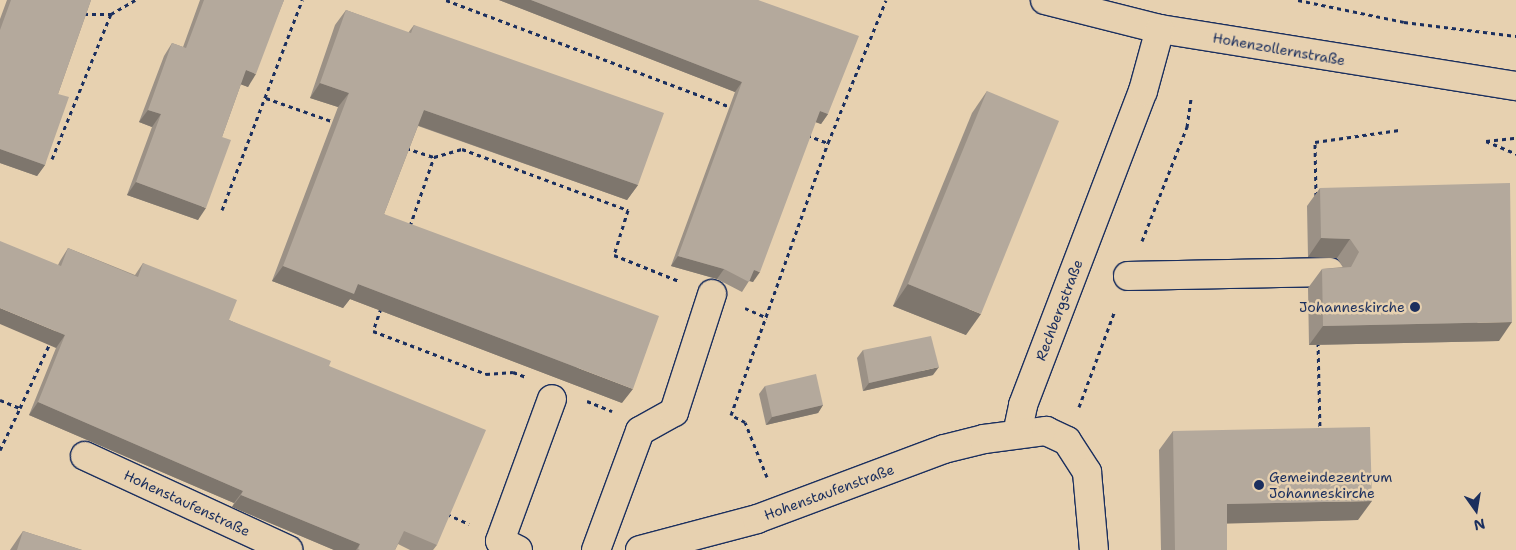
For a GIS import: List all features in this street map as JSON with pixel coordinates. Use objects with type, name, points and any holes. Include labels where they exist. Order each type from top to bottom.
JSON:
[{"type":"street","name":"Hohenzollernstraße","points":[[1045,0],[1160,29],[1516,86]]},
{"type":"street","name":"Rechbergstraße","points":[[1018,434],[1022,405],[1143,91],[1160,29]]},
{"type":"street","points":[[1128,276],[1330,272]]},
{"type":"street","points":[[596,550],[640,431],[674,412],[712,294]]},
{"type":"street","points":[[509,545],[552,399]]},
{"type":"street","points":[[1018,434],[1046,431],[1067,441],[1080,457],[1087,472],[1094,550]]},
{"type":"street","name":"Hohenstaufenstraße","points":[[640,550],[675,546],[944,449],[1018,434]]},
{"type":"street","name":"Hohenstaufenstraße","points":[[86,456],[288,550]]},
{"type":"path","points":[[76,11],[111,14],[135,0]]},
{"type":"path","points":[[222,210],[302,0]]},
{"type":"path","points":[[446,0],[735,108]]},
{"type":"path","points":[[780,509],[745,422],[730,415],[767,318],[828,143],[886,0]]},
{"type":"path","points":[[1298,0],[1404,22],[1516,36]]},
{"type":"path","points":[[52,159],[111,14]]},
{"type":"path","points":[[266,98],[341,124]]},
{"type":"path","points":[[1321,142],[1399,130]]},
{"type":"path","points":[[800,133],[828,143]]},
{"type":"path","points":[[1516,138],[1486,141],[1516,154]]},
{"type":"path","points":[[397,144],[434,158],[462,149],[628,210],[614,255],[767,318]]},
{"type":"path","points":[[408,230],[434,158]]},
{"type":"path","points":[[383,304],[373,331],[486,374],[513,372],[530,378]]},
{"type":"path","points":[[0,450],[54,334]]},
{"type":"path","points":[[581,399],[649,426]]},
{"type":"path","points":[[0,400],[20,408]]},
{"type":"path","points":[[444,512],[509,545]]},
{"type":"building","points":[[11,0],[91,0],[58,94],[69,97],[45,165],[0,149],[0,30]]},
{"type":"building","points":[[204,0],[284,0],[256,74],[246,70],[222,137],[231,140],[206,208],[136,182],[161,114],[148,110],[172,43],[186,48]]},
{"type":"building","points":[[531,0],[758,0],[859,36],[828,114],[820,111],[760,272],[754,270],[749,282],[724,269],[678,256],[742,82]]},
{"type":"building","points":[[346,10],[411,33],[414,25],[664,113],[638,185],[424,110],[384,214],[659,316],[633,389],[358,284],[354,294],[283,266],[349,93],[320,83]]},
{"type":"building","points":[[987,91],[1059,121],[981,314],[908,284]]},
{"type":"building","name":"Johanneskirche","points":[[1510,183],[1512,322],[1323,326],[1322,269],[1351,267],[1359,252],[1350,239],[1321,238],[1320,188]]},
{"type":"building","points":[[0,241],[61,266],[68,248],[138,277],[143,263],[237,300],[229,320],[331,361],[329,366],[486,430],[437,545],[404,531],[395,550],[360,550],[358,549],[360,544],[241,495],[243,491],[38,402],[65,335],[0,308]]},
{"type":"building","points":[[931,336],[939,367],[869,383],[863,350]]},
{"type":"building","points":[[816,374],[823,405],[772,417],[765,386]]},
{"type":"building","name":"Gemeindezentrum Johanneskirche","points":[[1370,427],[1372,501],[1227,504],[1227,550],[1175,550],[1173,431]]},
{"type":"building","points":[[23,531],[82,550],[17,550]]},
{"type":"place","name":"Johanneskirche","points":[[1415,307]]},
{"type":"place","name":"Gemeindezentrum Johanneskirche","points":[[1259,485]]}]
